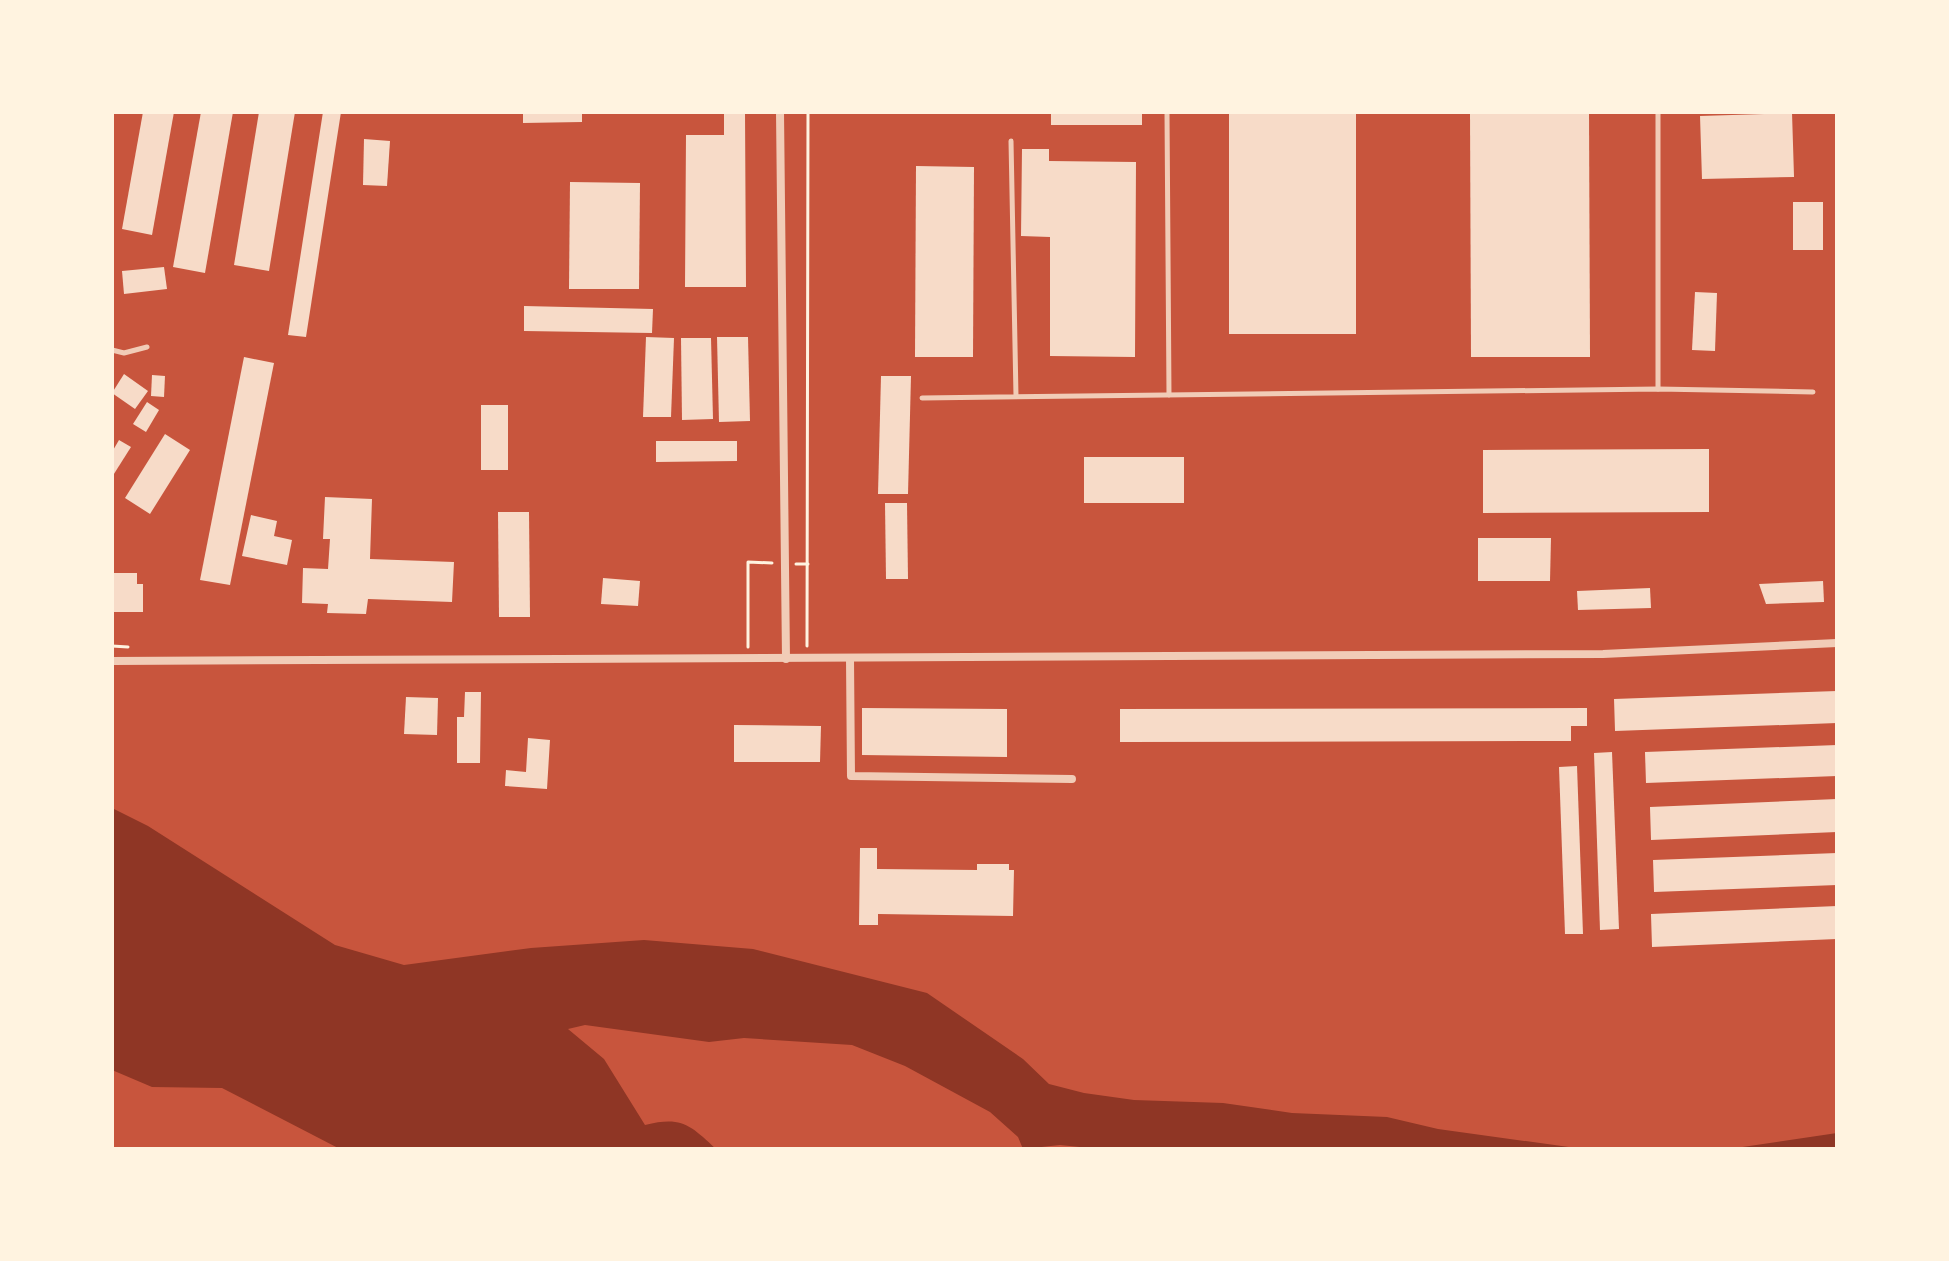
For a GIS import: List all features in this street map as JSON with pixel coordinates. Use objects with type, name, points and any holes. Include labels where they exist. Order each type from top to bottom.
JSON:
[{"type":"street","points":[[780,112],[786,659]]},
{"type":"street","points":[[112,661],[1603,654],[1837,643]]},
{"type":"street","points":[[850,659],[851,776],[1072,779]]},
{"type":"lane","points":[[1167,112],[1169,395]]},
{"type":"lane","points":[[1658,112],[1658,389]]},
{"type":"lane","points":[[1011,141],[1016,397]]},
{"type":"lane","points":[[112,350],[124,353],[147,347]]},
{"type":"lane","points":[[922,398],[1658,389],[1813,392]]},
{"type":"path","points":[[807,646],[808,112]]},
{"type":"path","points":[[748,647],[748,562],[808,564]]},
{"type":"path","points":[[112,646],[136,648]]},
{"type":"shaded area","points":[[112,808],[148,826],[335,945],[404,965],[531,948],[644,940],[753,949],[927,993],[1023,1059],[1049,1084],[1084,1093],[1134,1100],[1223,1103],[1292,1113],[1387,1117],[1438,1129],[1583,1149],[1099,1149],[1060,1145],[1023,1149],[1018,1137],[990,1112],[905,1066],[852,1045],[744,1038],[709,1042],[585,1025],[568,1029],[604,1059],[645,1125],[677,1122],[692,1128],[716,1149],[340,1149],[222,1088],[152,1087],[112,1070]]},
{"type":"shaded area","points":[[1837,1133],[1837,1149],[1729,1149]]},
{"type":"building","points":[[143,112],[174,112],[152,235],[122,229]]},
{"type":"building","points":[[201,112],[233,112],[205,273],[173,267]]},
{"type":"building","points":[[259,112],[295,112],[269,271],[234,265]]},
{"type":"building","points":[[323,112],[341,112],[306,337],[288,335]]},
{"type":"building","points":[[523,112],[582,112],[582,122],[523,123]]},
{"type":"building","points":[[724,112],[745,112],[746,287],[685,287],[686,135],[724,135]]},
{"type":"building","points":[[1051,112],[1142,112],[1142,125],[1051,125]]},
{"type":"building","points":[[1229,112],[1356,112],[1356,334],[1229,334]]},
{"type":"building","points":[[1470,112],[1589,112],[1590,357],[1471,357]]},
{"type":"building","points":[[1792,113],[1794,177],[1702,179],[1700,116]]},
{"type":"building","points":[[364,139],[390,141],[387,186],[363,185]]},
{"type":"building","points":[[1022,149],[1049,149],[1049,161],[1136,162],[1135,357],[1050,356],[1050,237],[1021,236]]},
{"type":"building","points":[[916,166],[974,167],[973,357],[915,357]]},
{"type":"building","points":[[570,182],[640,183],[639,289],[569,289]]},
{"type":"building","points":[[1793,202],[1823,202],[1823,250],[1793,250]]},
{"type":"building","points":[[164,267],[167,289],[124,294],[122,271]]},
{"type":"building","points":[[1695,292],[1717,293],[1715,351],[1692,350]]},
{"type":"building","points":[[524,306],[653,309],[652,333],[524,331]]},
{"type":"building","points":[[646,337],[674,338],[671,417],[643,417]]},
{"type":"building","points":[[717,337],[748,337],[750,421],[719,422]]},
{"type":"building","points":[[681,338],[711,338],[713,419],[682,420]]},
{"type":"building","points":[[244,357],[274,363],[230,585],[200,580]]},
{"type":"building","points":[[124,374],[148,391],[135,409],[112,393]]},
{"type":"building","points":[[152,375],[165,376],[164,397],[151,396]]},
{"type":"building","points":[[881,376],[911,376],[908,494],[878,494]]},
{"type":"building","points":[[147,402],[159,410],[146,432],[133,424]]},
{"type":"building","points":[[481,405],[508,405],[508,470],[481,470]]},
{"type":"building","points":[[165,434],[190,450],[150,514],[125,498]]},
{"type":"building","points":[[119,440],[131,447],[112,477],[112,452]]},
{"type":"building","points":[[656,441],[737,441],[737,461],[656,462]]},
{"type":"building","points":[[1709,449],[1709,512],[1483,513],[1483,450]]},
{"type":"building","points":[[1084,457],[1184,457],[1184,503],[1084,503]]},
{"type":"building","points":[[325,497],[372,499],[370,559],[454,562],[452,602],[368,599],[366,614],[327,613],[328,604],[302,603],[303,568],[328,569],[330,539],[323,539]]},
{"type":"building","points":[[885,503],[907,503],[908,579],[886,579]]},
{"type":"building","points":[[498,512],[529,512],[530,617],[499,617]]},
{"type":"building","points":[[251,515],[277,521],[274,536],[292,540],[287,565],[242,556]]},
{"type":"building","points":[[1478,538],[1551,538],[1550,581],[1478,581]]},
{"type":"building","points":[[112,573],[137,573],[137,584],[143,584],[143,612],[112,612]]},
{"type":"building","points":[[603,578],[640,581],[638,606],[601,604]]},
{"type":"building","points":[[1823,581],[1824,602],[1766,604],[1759,584]]},
{"type":"building","points":[[1650,588],[1651,608],[1578,610],[1577,591]]},
{"type":"building","points":[[1837,691],[1837,723],[1615,731],[1614,699]]},
{"type":"building","points":[[465,692],[481,692],[480,763],[457,763],[457,717],[464,717]]},
{"type":"building","points":[[406,697],[438,698],[437,735],[404,734]]},
{"type":"building","points":[[862,708],[1007,709],[1007,757],[862,755]]},
{"type":"building","points":[[1587,708],[1587,726],[1571,726],[1571,741],[1120,742],[1120,709]]},
{"type":"building","points":[[734,725],[821,726],[820,762],[734,762]]},
{"type":"building","points":[[528,738],[550,740],[547,789],[505,786],[506,770],[526,772]]},
{"type":"building","points":[[1837,745],[1837,776],[1646,783],[1645,752]]},
{"type":"building","points":[[1612,752],[1619,929],[1600,930],[1594,753]]},
{"type":"building","points":[[1577,766],[1583,934],[1565,934],[1559,767]]},
{"type":"building","points":[[1837,799],[1837,832],[1651,840],[1650,807]]},
{"type":"building","points":[[860,848],[877,848],[877,869],[977,870],[977,864],[1009,864],[1009,870],[1014,870],[1013,916],[878,914],[878,925],[859,925]]},
{"type":"building","points":[[1837,853],[1837,885],[1654,892],[1653,860]]},
{"type":"building","points":[[1837,906],[1837,939],[1652,947],[1651,914]]}]
